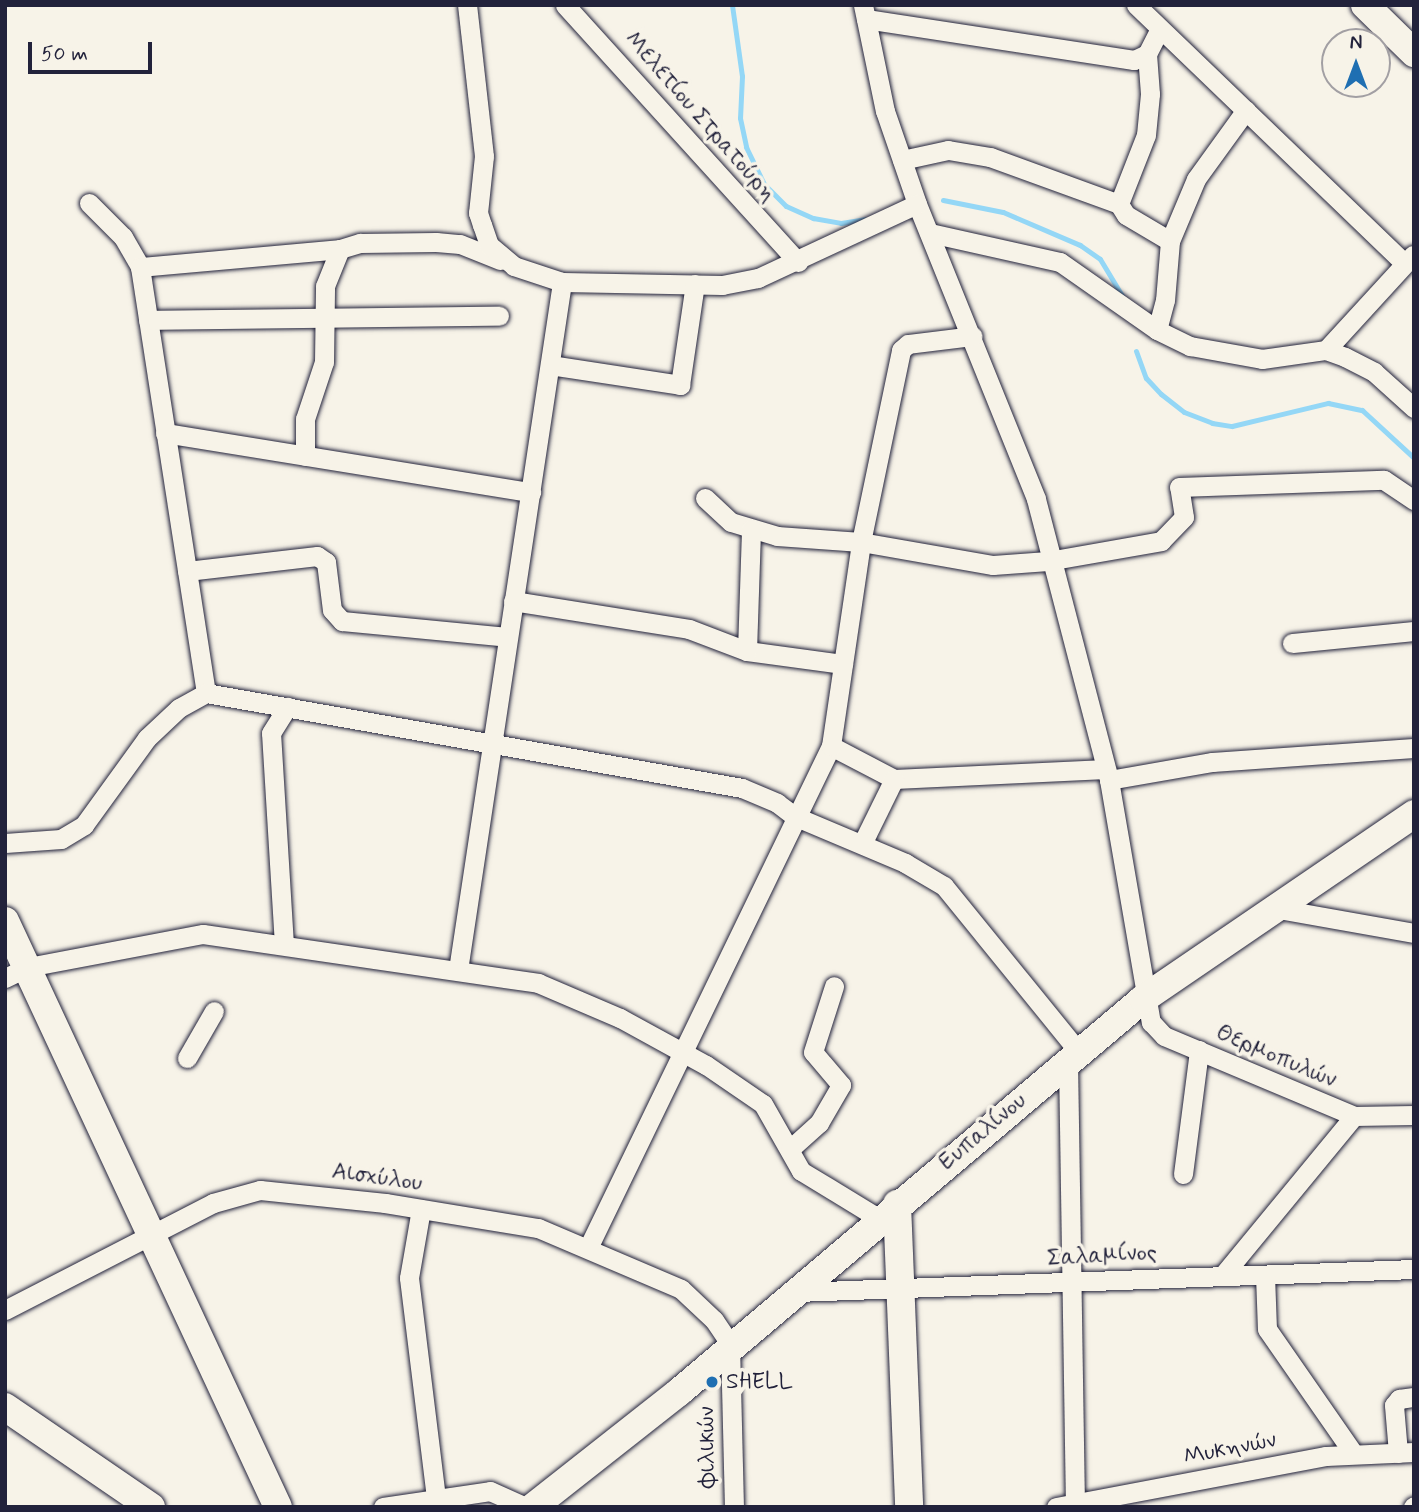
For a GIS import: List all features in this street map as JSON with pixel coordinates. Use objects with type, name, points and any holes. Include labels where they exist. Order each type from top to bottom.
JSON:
[{"type":"street","points":[[467,5],[484,156],[478,212],[489,244],[514,266]]},
{"type":"street","name":"Μελετίου Στρατούρη","points":[[565,5],[798,262]]},
{"type":"street","points":[[1136,5],[1409,259],[1326,351]]},
{"type":"street","points":[[1365,5],[1414,53]]},
{"type":"street","points":[[865,12],[1115,59],[1134,60],[1147,54]]},
{"type":"street","name":"Θερμοπυλών","points":[[865,12],[884,111],[917,204],[1027,472],[1048,561],[1108,775],[1143,999],[1151,1021],[1164,1037],[1353,1116],[1414,1115]]},
{"type":"street","points":[[1119,204],[1146,135],[1150,94],[1147,54],[1160,29]]},
{"type":"street","points":[[1157,330],[1165,300],[1170,241],[1196,179],[1246,110]]},
{"type":"street","points":[[902,160],[948,150],[990,157],[1119,204],[1139,224],[1170,241]]},
{"type":"street","points":[[89,203],[123,237],[140,267],[206,693]]},
{"type":"street","points":[[140,267],[340,249],[360,243],[436,242],[460,244],[562,282],[695,284],[758,278],[798,262],[917,204]]},
{"type":"street","points":[[930,233],[1060,262],[1157,330],[1190,346],[1262,359],[1326,351],[1374,372],[1414,408]]},
{"type":"street","points":[[305,456],[305,419],[324,362],[324,286],[340,249]]},
{"type":"street","points":[[458,970],[490,743],[562,282]]},
{"type":"street","points":[[550,365],[680,385],[695,284]]},
{"type":"street","points":[[148,320],[499,316]]},
{"type":"street","points":[[589,1248],[794,816],[831,746],[861,542],[901,350],[908,344],[973,336]]},
{"type":"street","points":[[165,433],[531,492]]},
{"type":"street","points":[[705,498],[731,522],[777,537],[861,542],[993,565],[1048,561],[1161,541],[1184,517],[1180,487],[1384,480],[1414,500]]},
{"type":"street","points":[[747,651],[751,529]]},
{"type":"street","points":[[187,571],[317,556],[326,562],[332,610],[342,621],[508,637]]},
{"type":"street","points":[[513,601],[708,633],[747,651],[843,664]]},
{"type":"street","points":[[1292,643],[1414,631]]},
{"type":"street","points":[[5,843],[61,839],[84,825],[147,738],[179,708],[206,693],[741,788],[777,803],[794,816],[863,842],[944,886],[1073,1057],[1069,1506]]},
{"type":"street","points":[[284,945],[271,733],[286,707]]},
{"type":"street","points":[[831,746],[894,779],[1108,775],[1212,762],[1414,748]]},
{"type":"street","points":[[863,842],[894,779]]},
{"type":"street","name":"Ευπαλίνου","points":[[533,1507],[1143,999],[1279,909],[1414,814]]},
{"type":"street","points":[[1279,909],[1414,933]]},
{"type":"street","points":[[5,921],[17,973],[154,1233],[278,1507]]},
{"type":"street","points":[[17,973],[203,934],[538,983],[620,1018],[682,1052],[763,1104],[801,1171],[889,1211],[902,1288],[909,1507]]},
{"type":"street","points":[[790,1149],[819,1123],[841,1085],[813,1052],[834,986]]},
{"type":"street","points":[[187,1058],[215,1010]]},
{"type":"street","points":[[1183,1174],[1199,1050]]},
{"type":"street","points":[[1223,1275],[1353,1116]]},
{"type":"street","name":"Αισχύλου","points":[[5,1310],[213,1203],[260,1190],[421,1209],[538,1228],[681,1289],[714,1320],[730,1344]]},
{"type":"street","points":[[421,1209],[409,1278],[436,1499]]},
{"type":"street","name":"Σαλαμίνος","points":[[793,1292],[1414,1269]]},
{"type":"street","points":[[1265,1275],[1267,1329],[1353,1454]]},
{"type":"street","name":"Φιλικών","points":[[730,1344],[734,1507]]},
{"type":"street","points":[[1406,1452],[1394,1405],[1399,1399],[1414,1397]]},
{"type":"street","points":[[5,1407],[150,1507]]},
{"type":"street","name":"Μυκηνών","points":[[1069,1506],[1353,1454],[1406,1452]]},
{"type":"street","points":[[564,1507],[573,1476]]},
{"type":"street","points":[[383,1507],[490,1492],[526,1507]]},
{"type":"waterway","points":[[732,5],[742,76],[740,118],[746,147],[764,184],[786,206],[813,218],[841,223],[865,219]]},
{"type":"waterway","points":[[943,200],[1003,212],[1080,245],[1100,259],[1124,299]]},
{"type":"waterway","points":[[1136,351],[1146,378],[1161,394],[1184,412],[1212,423],[1232,426],[1328,403],[1362,410],[1414,458]]},
{"type":"place","name":"SHELL","points":[[712,1382]]}]
